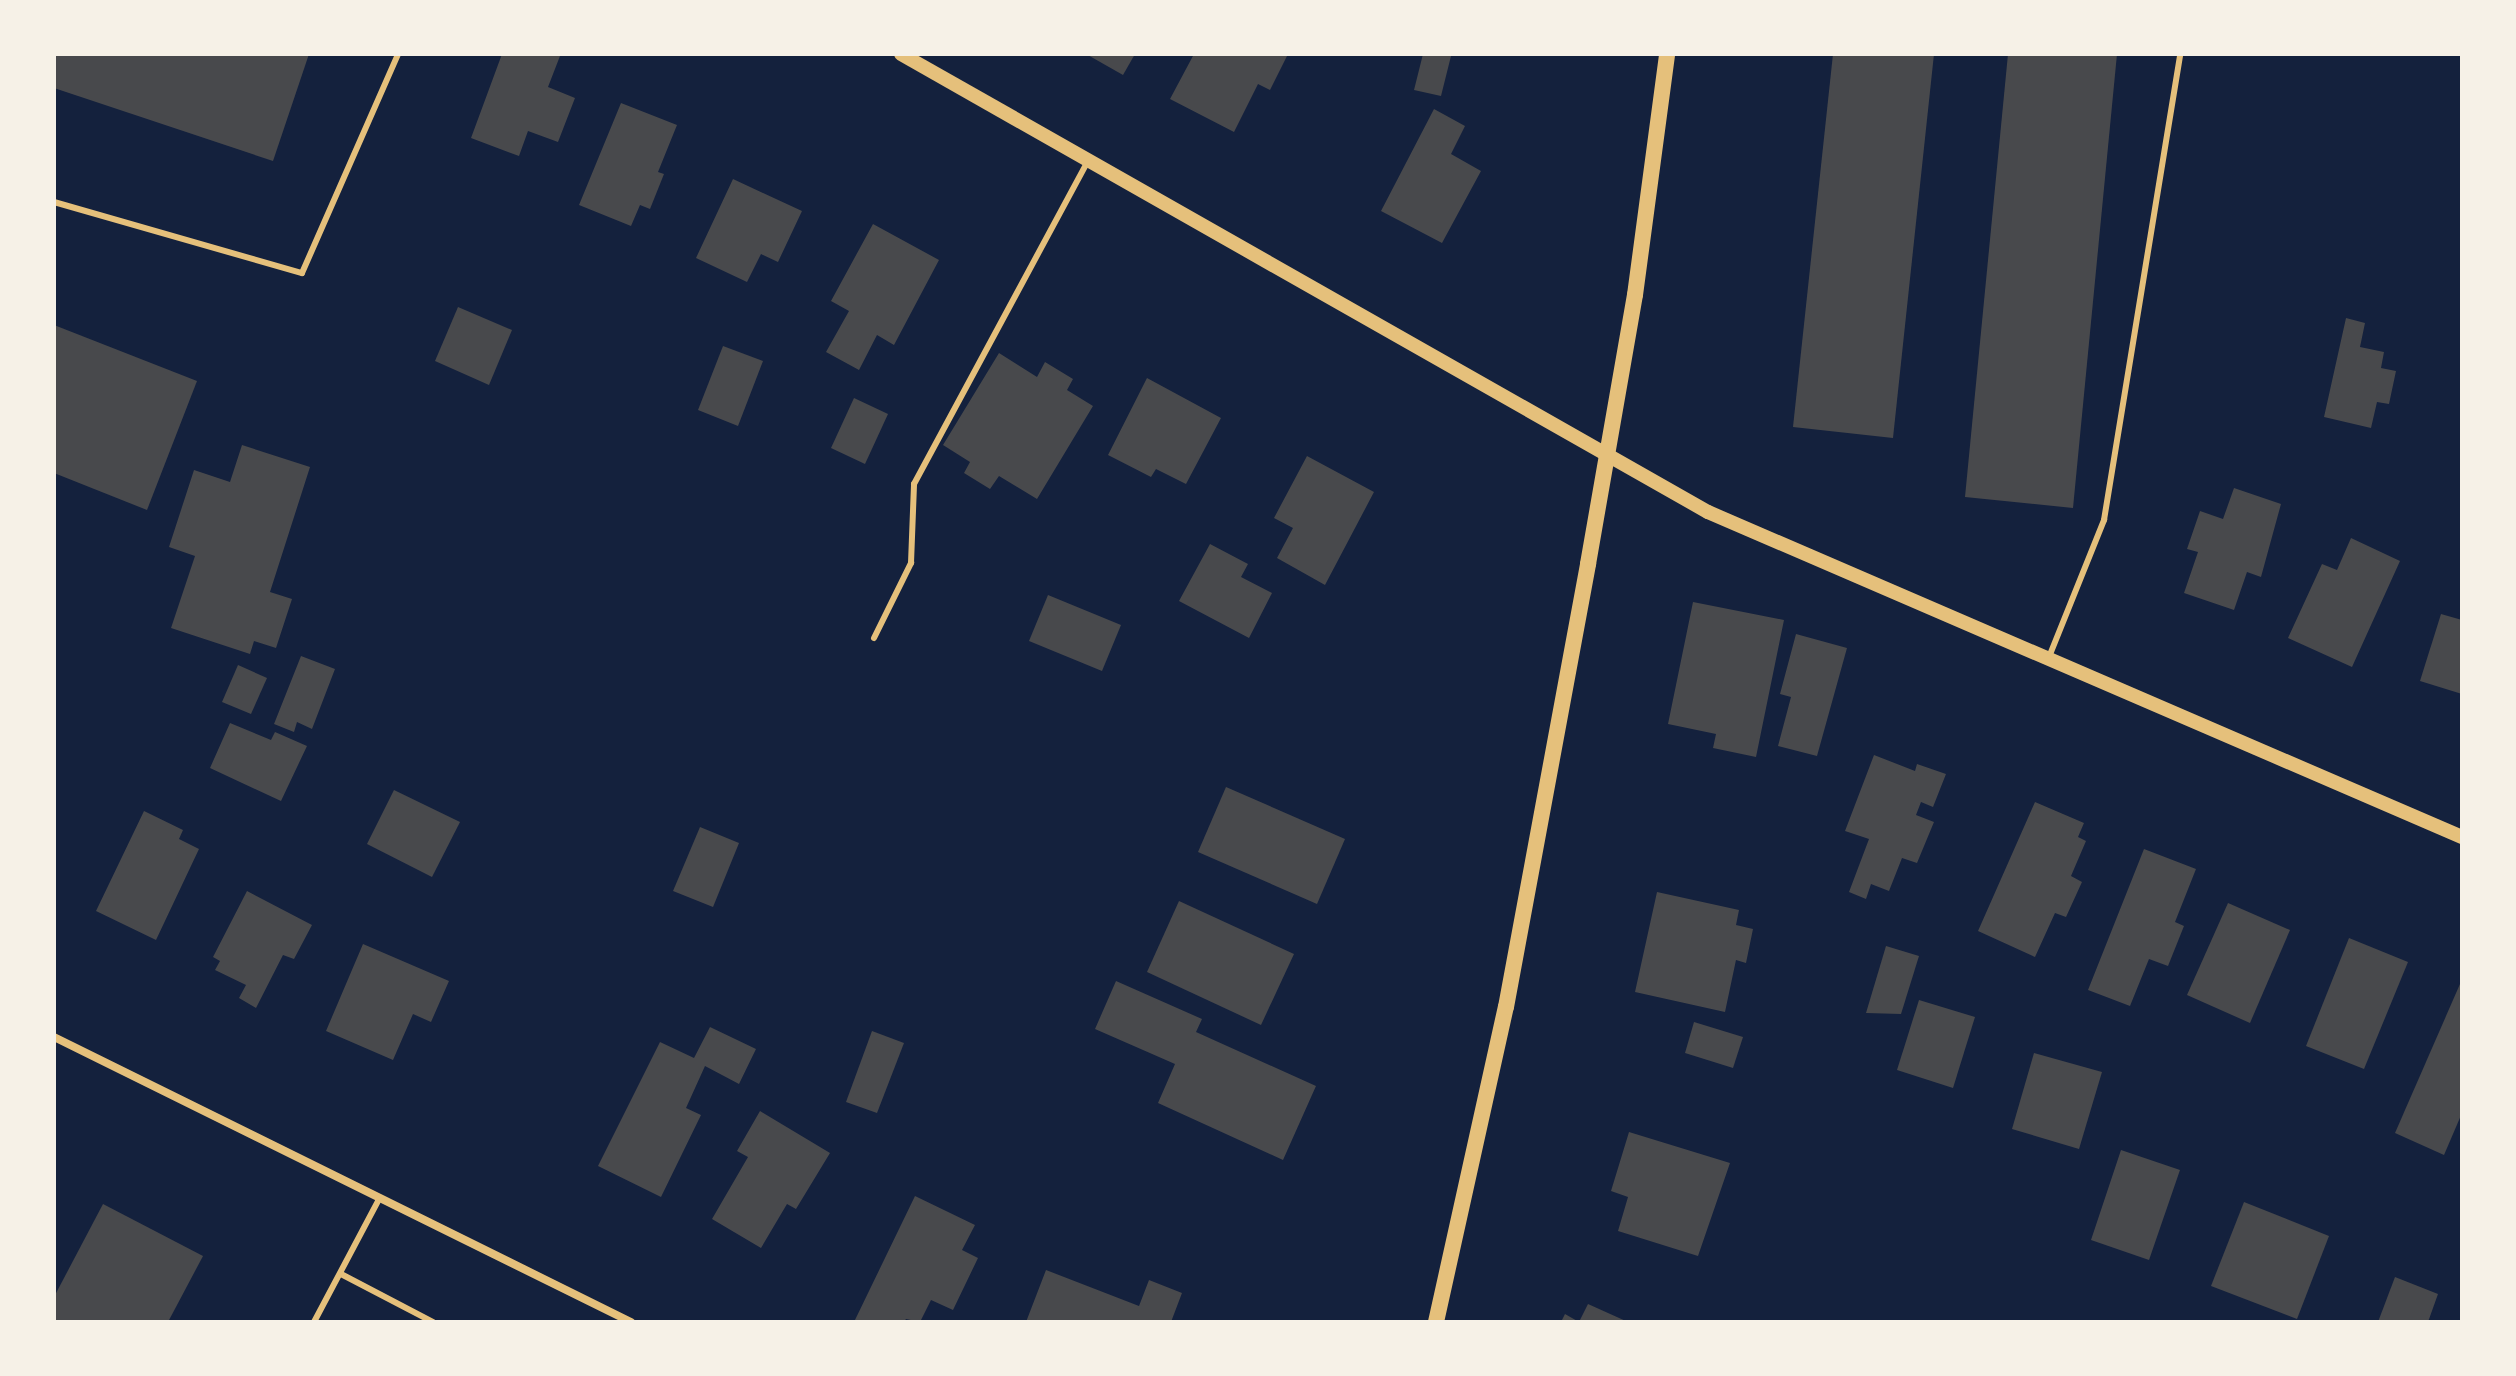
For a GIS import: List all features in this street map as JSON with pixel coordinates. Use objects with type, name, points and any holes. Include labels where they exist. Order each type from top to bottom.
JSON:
[{"type":"main road","points":[[1436,1322],[1506,1007],[1607,456],[1635,295],[1667,54]]},
{"type":"street","points":[[901,54],[1708,512],[2047,661],[2462,837]]},
{"type":"street","points":[[54,1037],[631,1322]]},
{"type":"lane","points":[[54,202],[302,273],[398,54]]},
{"type":"lane","points":[[2047,661],[2104,520],[2180,54]]},
{"type":"lane","points":[[874,638],[911,563],[914,484],[1088,161]]},
{"type":"lane","points":[[314,1322],[379,1199]]},
{"type":"lane","points":[[341,1274],[433,1322]]},
{"type":"building","points":[[54,54],[309,54],[273,161],[54,88]]},
{"type":"building","points":[[502,54],[560,56],[548,87],[575,98],[558,142],[528,131],[519,156],[471,138]]},
{"type":"building","points":[[1086,54],[1135,54],[1123,75]]},
{"type":"building","points":[[1194,54],[1288,54],[1270,90],[1258,84],[1234,132],[1170,99]]},
{"type":"building","points":[[1423,54],[1451,56],[1441,96],[1414,90]]},
{"type":"building","points":[[1833,54],[1934,54],[1893,438],[1793,427]]},
{"type":"building","points":[[2008,54],[2117,54],[2073,508],[1965,497]]},
{"type":"building","points":[[621,103],[677,125],[658,172],[664,174],[650,209],[640,205],[631,226],[579,205]]},
{"type":"building","points":[[1434,109],[1465,126],[1451,154],[1481,171],[1442,243],[1381,211]]},
{"type":"building","points":[[733,179],[802,211],[778,262],[761,254],[747,282],[696,258]]},
{"type":"building","points":[[873,224],[939,260],[894,345],[877,335],[859,370],[826,352],[849,311],[831,301]]},
{"type":"building","points":[[458,307],[512,330],[489,385],[435,361]]},
{"type":"building","points":[[2346,318],[2365,323],[2360,347],[2384,352],[2381,368],[2396,371],[2389,404],[2377,402],[2371,428],[2324,417]]},
{"type":"building","points":[[54,325],[197,381],[147,510],[54,473]]},
{"type":"building","points":[[723,346],[763,361],[738,426],[698,410]]},
{"type":"building","points":[[999,353],[1037,377],[1045,362],[1073,379],[1067,390],[1093,406],[1037,499],[999,476],[990,489],[964,473],[970,462],[943,445]]},
{"type":"building","points":[[1147,378],[1221,418],[1186,484],[1156,469],[1151,477],[1108,455]]},
{"type":"building","points":[[854,398],[888,414],[865,464],[831,448]]},
{"type":"building","points":[[242,445],[310,467],[270,592],[292,599],[276,648],[254,641],[250,654],[171,628],[195,556],[169,547],[194,470],[230,482]]},
{"type":"building","points":[[1307,456],[1374,492],[1325,585],[1277,558],[1293,528],[1274,518]]},
{"type":"building","points":[[2234,488],[2281,504],[2261,577],[2247,572],[2234,610],[2184,593],[2198,552],[2187,549],[2200,511],[2223,519]]},
{"type":"building","points":[[2351,538],[2400,561],[2352,667],[2288,638],[2322,564],[2337,570]]},
{"type":"building","points":[[1210,544],[1248,564],[1241,577],[1272,593],[1249,638],[1179,601]]},
{"type":"building","points":[[1048,595],[1121,625],[1102,671],[1029,641]]},
{"type":"building","points":[[1693,602],[1784,620],[1756,757],[1713,748],[1716,734],[1668,724]]},
{"type":"building","points":[[2441,614],[2462,620],[2462,694],[2420,681]]},
{"type":"building","points":[[1796,634],[1847,648],[1817,756],[1778,746],[1791,697],[1780,694]]},
{"type":"building","points":[[301,656],[335,669],[312,729],[297,722],[294,732],[274,724]]},
{"type":"building","points":[[238,665],[267,678],[251,714],[222,702]]},
{"type":"building","points":[[230,723],[271,740],[275,732],[307,746],[281,801],[210,768]]},
{"type":"building","points":[[1874,755],[1915,771],[1917,764],[1946,774],[1933,807],[1921,802],[1916,815],[1934,822],[1917,863],[1902,858],[1889,891],[1871,884],[1866,899],[1849,892],[1869,839],[1845,831]]},
{"type":"building","points":[[1226,787],[1345,839],[1317,904],[1198,852]]},
{"type":"building","points":[[394,790],[460,822],[432,877],[367,844]]},
{"type":"building","points":[[2035,802],[2084,823],[2078,837],[2086,841],[2071,876],[2082,882],[2066,917],[2055,913],[2035,957],[1978,931]]},
{"type":"building","points":[[144,811],[183,830],[179,839],[199,849],[156,940],[96,911]]},
{"type":"building","points":[[700,827],[739,843],[713,907],[673,891]]},
{"type":"building","points":[[2144,849],[2196,869],[2175,922],[2184,926],[2168,966],[2149,959],[2130,1006],[2088,990]]},
{"type":"building","points":[[247,891],[312,925],[294,959],[283,955],[256,1008],[239,998],[246,985],[215,970],[220,961],[213,957]]},
{"type":"building","points":[[1657,892],[1739,910],[1736,925],[1753,929],[1746,963],[1736,960],[1725,1012],[1635,992]]},
{"type":"building","points":[[1179,901],[1294,954],[1261,1025],[1147,972]]},
{"type":"building","points":[[2228,903],[2290,930],[2250,1023],[2187,995]]},
{"type":"building","points":[[2349,938],[2408,962],[2364,1069],[2306,1046]]},
{"type":"building","points":[[363,944],[449,981],[431,1022],[413,1014],[393,1060],[326,1031]]},
{"type":"building","points":[[1886,946],[1919,956],[1901,1014],[1866,1013]]},
{"type":"building","points":[[1116,981],[1202,1019],[1196,1032],[1316,1086],[1283,1160],[1158,1103],[1175,1064],[1095,1029]]},
{"type":"building","points":[[2460,984],[2462,1113],[2444,1155],[2395,1133]]},
{"type":"building","points":[[1919,1000],[1975,1017],[1953,1088],[1897,1070]]},
{"type":"building","points":[[1694,1022],[1743,1037],[1733,1068],[1685,1053]]},
{"type":"building","points":[[710,1027],[756,1049],[739,1084],[705,1066],[686,1108],[701,1115],[661,1197],[598,1166],[660,1042],[694,1058]]},
{"type":"building","points":[[872,1031],[904,1043],[877,1113],[846,1102]]},
{"type":"building","points":[[2034,1053],[2102,1072],[2079,1149],[2012,1129]]},
{"type":"building","points":[[760,1111],[830,1153],[796,1209],[787,1204],[761,1248],[712,1219],[748,1157],[737,1151]]},
{"type":"building","points":[[1629,1132],[1730,1163],[1698,1256],[1618,1231],[1628,1197],[1611,1191]]},
{"type":"building","points":[[2121,1150],[2180,1170],[2149,1260],[2091,1240]]},
{"type":"building","points":[[915,1196],[975,1225],[962,1250],[978,1258],[953,1310],[931,1300],[920,1322],[906,1319],[904,1322],[854,1322]]},
{"type":"building","points":[[2244,1202],[2329,1236],[2297,1319],[2211,1286]]},
{"type":"building","points":[[103,1204],[203,1256],[168,1322],[54,1320],[54,1297]]},
{"type":"building","points":[[1046,1270],[1139,1306],[1149,1280],[1182,1293],[1171,1322],[1026,1322]]},
{"type":"building","points":[[2395,1277],[2438,1294],[2428,1322],[2378,1322]]},
{"type":"building","points":[[1588,1304],[1628,1322],[1579,1322]]},
{"type":"building","points":[[1565,1314],[1579,1322],[1561,1322]]}]
